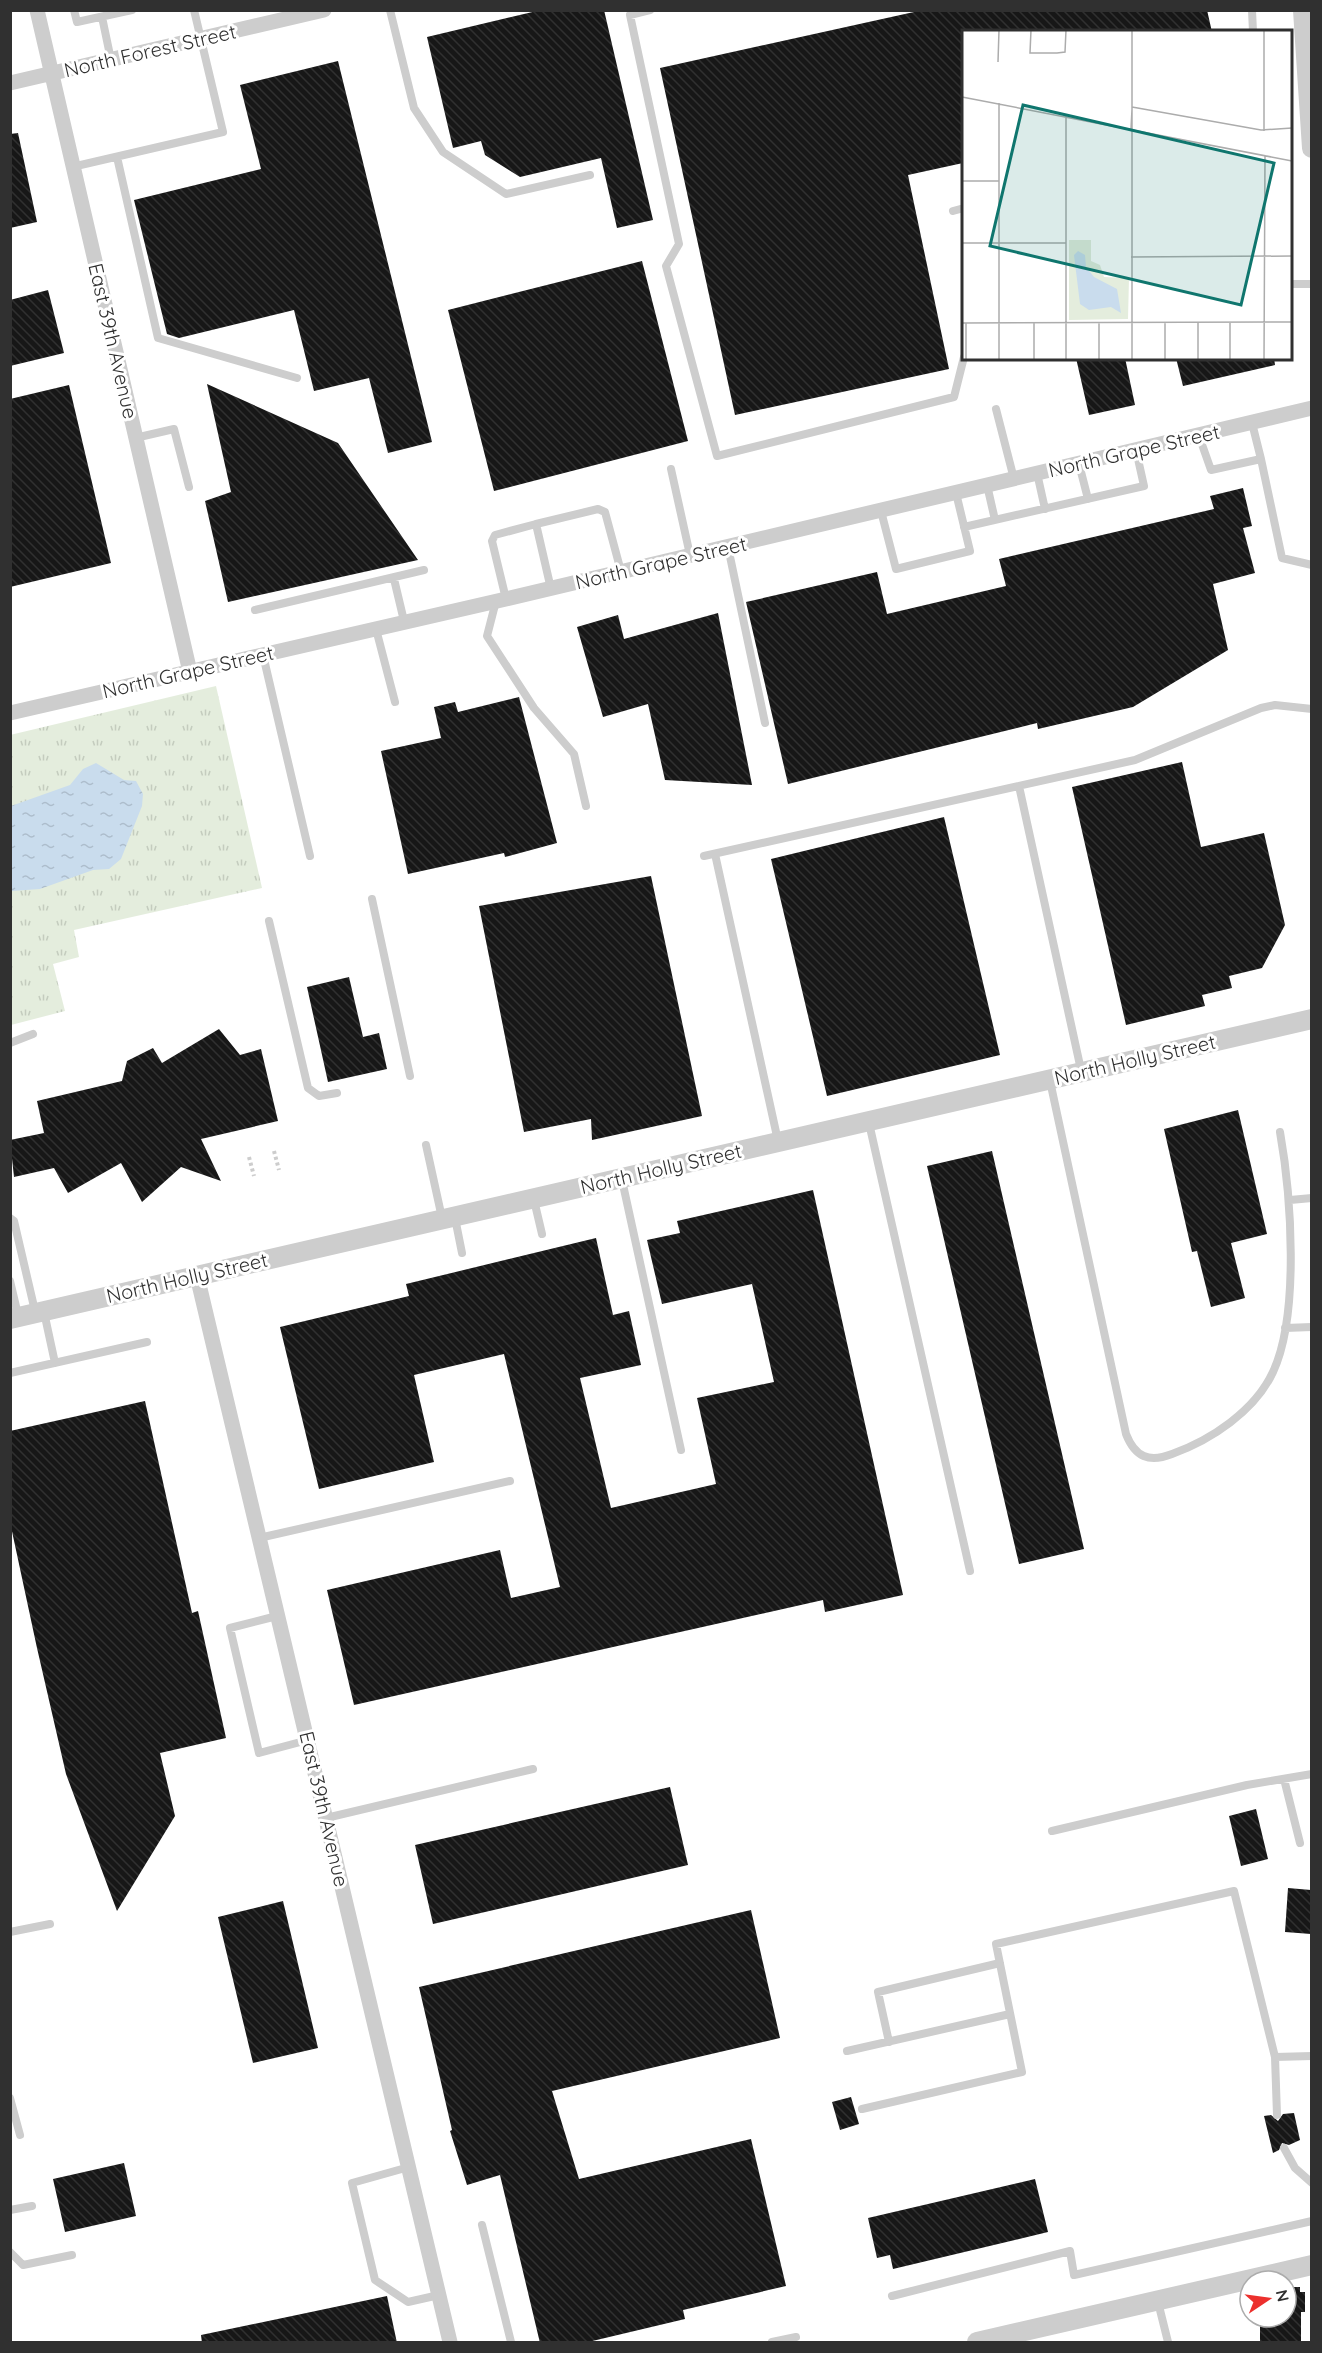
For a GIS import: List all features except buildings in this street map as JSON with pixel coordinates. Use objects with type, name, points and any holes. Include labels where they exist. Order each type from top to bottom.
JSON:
[{"type":"street","name":"East 39th Avenue","points":[[37,10],[190,672]]},
{"type":"street","name":"North Forest Street","points":[[10,83],[324,10]]},
{"type":"street","points":[[1303,10],[1311,148]]},
{"type":"street","name":"North Grape Street","points":[[10,713],[551,589],[1311,408]]},
{"type":"street","name":"North Holly Street","points":[[27,1315],[1311,1019]]},
{"type":"street","name":"East 39th Avenue","points":[[197,1276],[450,2343]]},
{"type":"street","points":[[977,2343],[1026,2337],[1158,2301],[1311,2265]]},
{"type":"lane","points":[[74,10],[77,22],[132,10]]},
{"type":"lane","points":[[72,167],[223,132],[194,10]]},
{"type":"lane","points":[[390,10],[414,108],[443,152],[506,194],[590,175]]},
{"type":"lane","points":[[650,10],[630,15],[679,244],[666,266],[717,456],[954,397],[962,360]]},
{"type":"lane","points":[[1252,10],[1253,30]]},
{"type":"lane","points":[[102,17],[111,60]]},
{"type":"lane","points":[[117,157],[158,338],[297,378]]},
{"type":"lane","points":[[952,211],[962,208]]},
{"type":"lane","points":[[1292,284],[1311,284]]},
{"type":"lane","points":[[996,409],[1014,479]]},
{"type":"lane","points":[[1252,423],[1282,558],[1311,565]]},
{"type":"lane","points":[[135,438],[174,429],[189,487]]},
{"type":"lane","points":[[1199,436],[1211,470],[1261,459]]},
{"type":"lane","points":[[964,527],[1144,486],[1136,450]]},
{"type":"lane","points":[[1080,464],[1088,499]]},
{"type":"lane","points":[[670,469],[690,555]]},
{"type":"lane","points":[[1038,474],[1045,509]]},
{"type":"lane","points":[[987,485],[995,520]]},
{"type":"lane","points":[[881,511],[896,569],[970,551],[956,493]]},
{"type":"lane","points":[[586,806],[574,754],[534,708],[487,636],[501,600],[492,540],[495,535],[598,509],[605,512],[620,564]]},
{"type":"lane","points":[[536,524],[551,589]]},
{"type":"lane","points":[[728,547],[765,723]]},
{"type":"lane","points":[[255,610],[394,579],[424,570]]},
{"type":"lane","points":[[394,579],[404,621]]},
{"type":"lane","points":[[376,629],[395,702]]},
{"type":"lane","points":[[263,655],[310,856]]},
{"type":"lane","points":[[704,856],[1135,760],[1261,708],[1275,705],[1311,709]]},
{"type":"lane","points":[[1019,786],[1082,1072]]},
{"type":"lane","points":[[715,854],[778,1142]]},
{"type":"lane","points":[[372,899],[410,1076]]},
{"type":"lane","points":[[269,921],[308,1088],[319,1096],[337,1093]]},
{"type":"lane","points":[[10,1043],[33,1034]]},
{"type":"lane","points":[[1050,1080],[1126,1434],[1137,1454],[1146,1459],[1165,1457],[1189,1448],[1238,1417],[1273,1373],[1285,1329],[1290,1272],[1290,1200],[1280,1132]]},
{"type":"lane","points":[[868,1121],[970,1571]]},
{"type":"lane","points":[[426,1145],[448,1218],[462,1253]]},
{"type":"lane","points":[[622,1178],[681,1450]]},
{"type":"lane","points":[[533,1198],[542,1234]]},
{"type":"lane","points":[[1290,1200],[1311,1198]]},
{"type":"lane","points":[[10,1218],[15,1228],[27,1315]]},
{"type":"lane","points":[[10,1281],[55,1363]]},
{"type":"lane","points":[[1285,1329],[1311,1327]]},
{"type":"lane","points":[[10,1373],[147,1342]]},
{"type":"lane","points":[[260,1538],[510,1481]]},
{"type":"lane","points":[[277,1616],[230,1628],[259,1753],[308,1740]]},
{"type":"lane","points":[[326,1818],[533,1769]]},
{"type":"lane","points":[[1052,1831],[1247,1785],[1311,1774]]},
{"type":"lane","points":[[1284,1779],[1300,1843]]},
{"type":"lane","points":[[862,2109],[1022,2072],[996,1944],[1234,1890],[1275,2057],[1276,2115]]},
{"type":"lane","points":[[10,1932],[50,1924]]},
{"type":"lane","points":[[889,2042],[878,1992],[1000,1963]]},
{"type":"lane","points":[[847,2051],[1010,2014]]},
{"type":"lane","points":[[1275,2057],[1311,2056]]},
{"type":"lane","points":[[10,2098],[20,2135]]},
{"type":"lane","points":[[1284,2148],[1294,2168],[1311,2183]]},
{"type":"lane","points":[[409,2167],[352,2183],[375,2280],[408,2302],[439,2295]]},
{"type":"lane","points":[[10,2210],[32,2206]]},
{"type":"lane","points":[[892,2296],[1070,2251],[1074,2276],[1311,2221]]},
{"type":"lane","points":[[482,2225],[512,2343]]},
{"type":"lane","points":[[10,2252],[23,2265],[72,2255]]},
{"type":"lane","points":[[1158,2301],[1168,2343]]},
{"type":"lane","points":[[772,2343],[796,2337]]},
{"type":"path","points":[[274,1151],[279,1170]]},
{"type":"path","points":[[249,1157],[254,1176]]},
{"type":"green space","points":[[216,686],[262,888],[74,930],[79,957],[53,964],[65,1011],[11,1025],[10,735]]},
{"type":"water","points":[[96,763],[124,780],[136,781],[143,794],[142,806],[121,859],[109,869],[93,870],[40,889],[12,891],[11,894],[11,806],[70,785],[83,769]]}]
